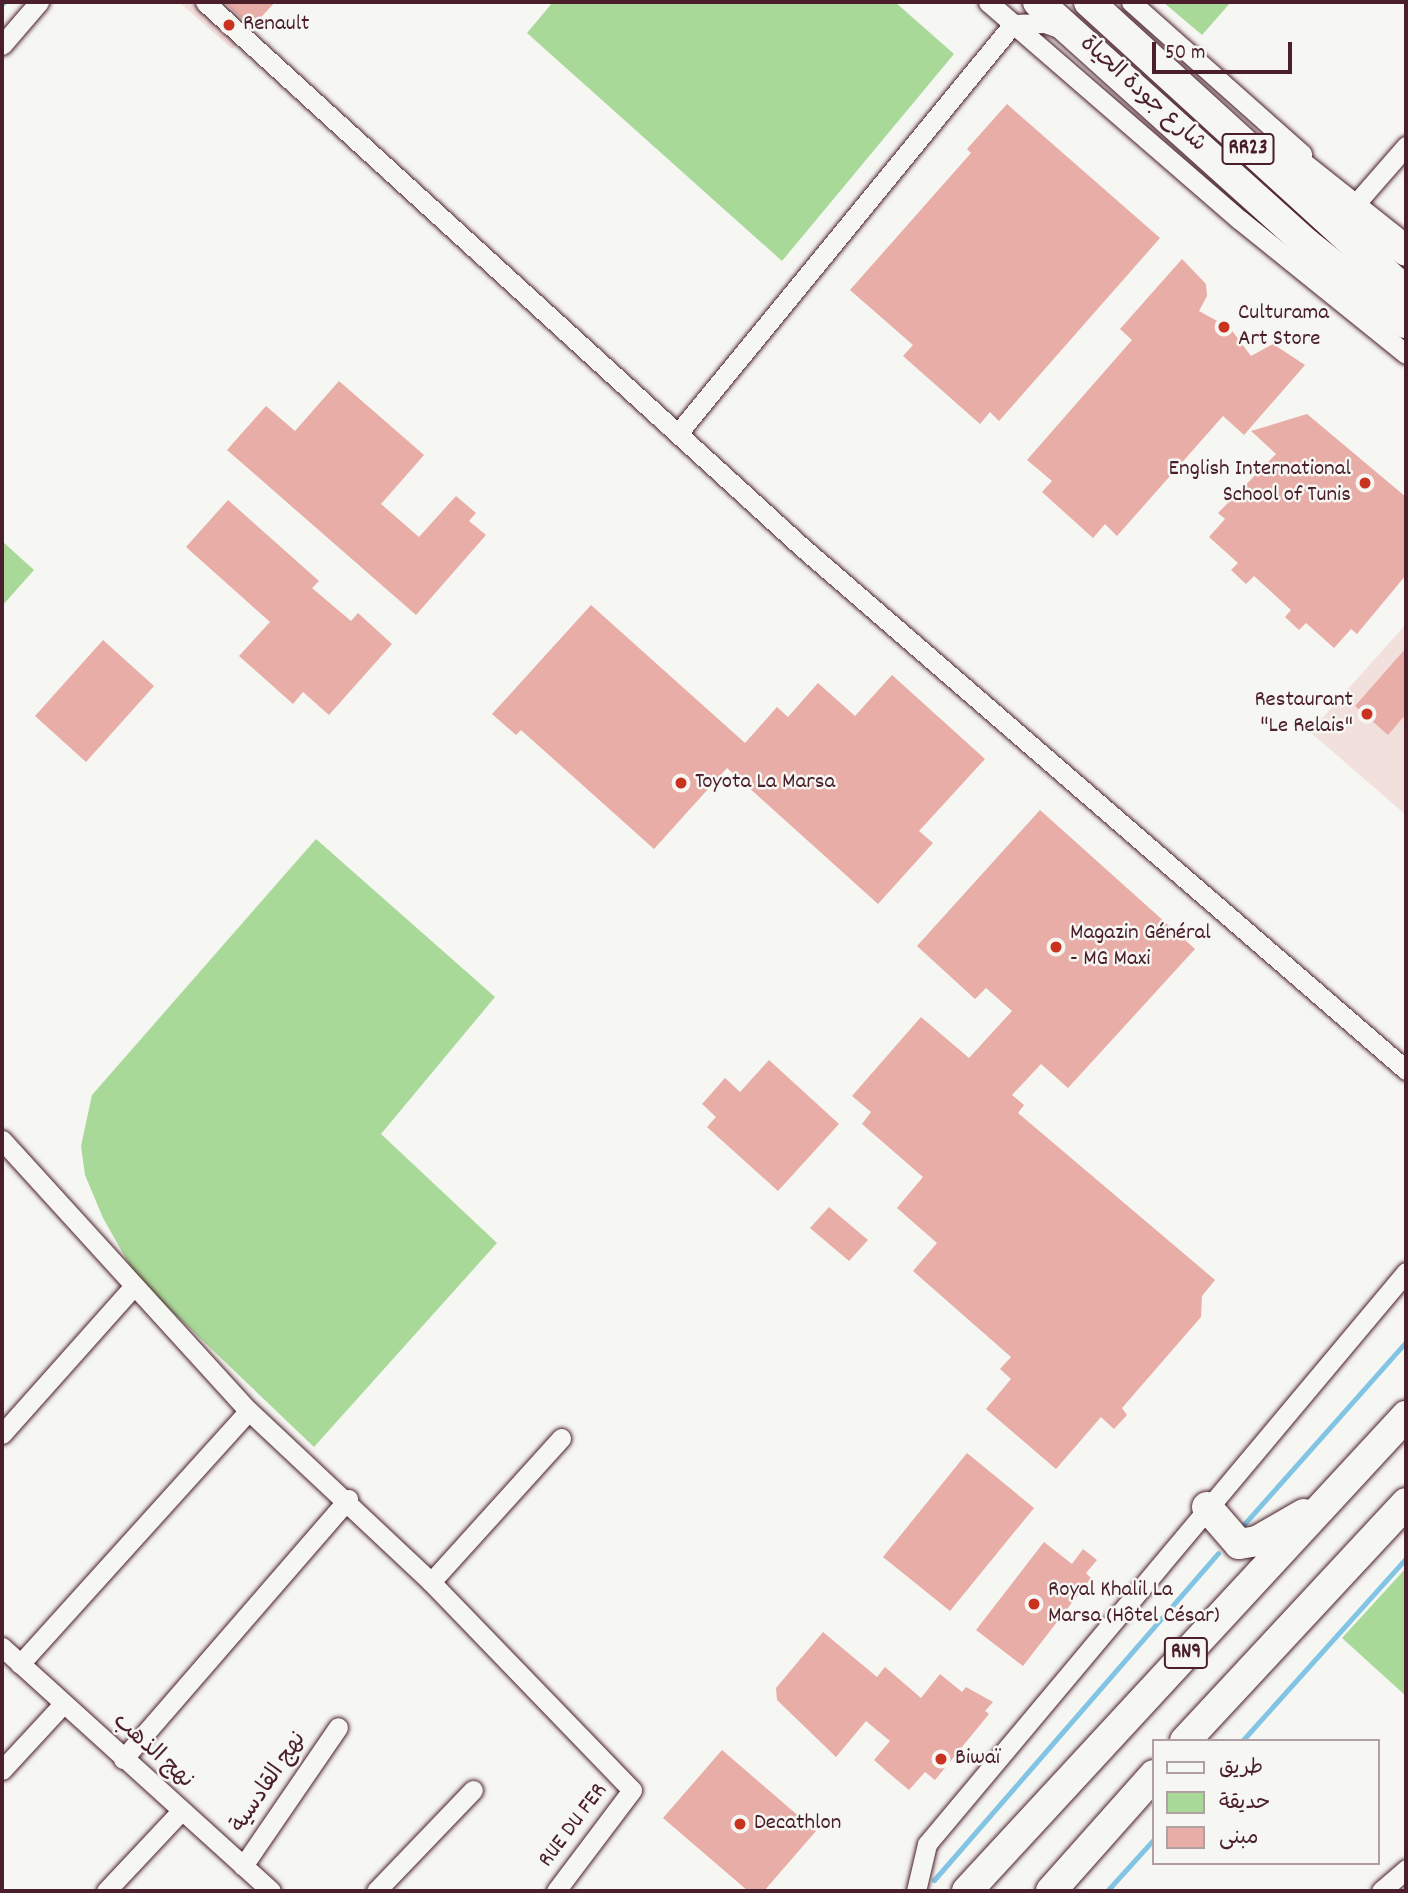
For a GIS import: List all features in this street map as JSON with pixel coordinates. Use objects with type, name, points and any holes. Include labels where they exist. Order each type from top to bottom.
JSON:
[{"type":"highway","name":"شارع جودة الحياة","points":[[1038,2],[1307,244],[1406,323]]},
{"type":"highway","name":"شارع جودة الحياة","points":[[1090,3],[1406,291]]},
{"type":"highway","points":[[1090,3],[1171,54],[1399,246]]},
{"type":"highway","points":[[1307,244],[1406,335]]},
{"type":"highway","name":"RN9","points":[[967,1891],[1406,1416]]},
{"type":"highway","points":[[1207,1507],[1227,1537],[1246,1544],[1332,1497]]},
{"type":"highway","name":"RN9","points":[[1187,1739],[1406,1503]]},
{"type":"highway","points":[[1051,1891],[1152,1777]]},
{"type":"street","points":[[2,45],[39,2]]},
{"type":"street","points":[[205,2],[803,548],[1406,1070]]},
{"type":"street","points":[[988,2],[1406,354]]},
{"type":"street","points":[[1130,2],[1353,207],[1406,146]]},
{"type":"street","points":[[679,432],[1013,24],[1045,23],[1076,35]]},
{"type":"street","points":[[2,1140],[133,1287],[249,1411],[348,1499],[431,1581],[561,1438]]},
{"type":"street","points":[[916,1891],[927,1844],[1406,1272]]},
{"type":"street","points":[[2,1434],[133,1287]]},
{"type":"street","points":[[20,1664],[249,1411]]},
{"type":"street","points":[[123,1759],[348,1499]]},
{"type":"street","name":"RUE DU FER","points":[[431,1581],[632,1790],[556,1891]]},
{"type":"street","name":"نهج الذهب","points":[[2,1647],[62,1705],[271,1891]]},
{"type":"street","points":[[2,1770],[62,1705]]},
{"type":"street","name":"نهج القادسية","points":[[243,1866],[338,1727]]},
{"type":"street","points":[[376,1891],[473,1790]]},
{"type":"street","points":[[106,1891],[181,1811]]},
{"type":"street","points":[[1381,1891],[1406,1869]]},
{"type":"shaded area","name":"Renault","points":[[179,2],[275,2],[232,49]]},
{"type":"shaded area","name":"Restaurant \"Le Relais\"","points":[[1406,624],[1406,815],[1310,732]]},
{"type":"green space","points":[[553,2],[895,2],[954,54],[782,261],[527,33]]},
{"type":"green space","points":[[1163,2],[1231,2],[1202,35]]},
{"type":"green space","points":[[2,541],[34,570],[2,606]]},
{"type":"green space","points":[[316,839],[495,997],[381,1134],[497,1243],[314,1447],[137,1278],[103,1218],[85,1175],[81,1146],[92,1095]]},
{"type":"green space","points":[[1406,1568],[1406,1696],[1342,1638]]},
{"type":"building","points":[[224,2],[275,2],[252,27]]},
{"type":"building","points":[[1007,104],[1160,238],[999,421],[990,412],[980,424],[903,356],[913,345],[850,290],[971,153],[967,149]]},
{"type":"building","points":[[1182,259],[1206,284],[1207,296],[1199,311],[1230,328],[1251,356],[1273,344],[1305,365],[1244,435],[1223,416],[1117,536],[1105,524],[1093,538],[1042,492],[1052,481],[1027,460],[1132,340],[1120,329]]},
{"type":"building","points":[[339,381],[424,455],[381,504],[419,537],[456,496],[476,513],[469,521],[486,535],[416,615],[227,450],[266,406],[295,431]]},
{"type":"building","points":[[1307,414],[1406,497],[1406,575],[1357,634],[1351,629],[1334,648],[1306,623],[1299,630],[1285,617],[1291,610],[1254,576],[1246,584],[1231,570],[1238,563],[1209,537],[1225,519],[1218,513],[1276,454],[1251,431]]},
{"type":"building","points":[[228,500],[319,581],[312,588],[351,621],[358,613],[392,644],[329,715],[303,692],[293,704],[239,656],[270,622],[186,547]]},
{"type":"building","points":[[591,605],[745,743],[777,707],[788,717],[818,683],[855,716],[892,675],[985,759],[919,831],[933,843],[878,904],[727,768],[654,849],[521,730],[516,735],[492,714]]},
{"type":"building","points":[[103,640],[154,686],[86,762],[35,716]]},
{"type":"building","points":[[1406,648],[1406,714],[1388,735],[1355,706]]},
{"type":"building","points":[[1040,810],[1195,949],[1068,1088],[1041,1064],[1012,1095],[1024,1105],[1018,1113],[1215,1280],[1202,1296],[1201,1317],[1122,1408],[1127,1415],[1114,1429],[1101,1417],[1056,1469],[986,1409],[1011,1379],[1000,1369],[1011,1357],[913,1271],[937,1243],[897,1208],[923,1177],[862,1124],[871,1112],[852,1096],[921,1017],[969,1058],[1012,1011],[986,988],[975,999],[917,946]]},
{"type":"building","points":[[769,1060],[839,1124],[778,1191],[707,1127],[716,1117],[702,1104],[725,1078],[740,1092]]},
{"type":"building","points":[[829,1207],[868,1240],[849,1261],[810,1228]]},
{"type":"building","points":[[967,1453],[1034,1508],[950,1611],[883,1557]]},
{"type":"building","name":"Royal Khalil La Marsa (Hôtel César)","points":[[1044,1542],[1072,1564],[1083,1549],[1097,1560],[1086,1573],[1091,1578],[1023,1666],[976,1630]]},
{"type":"building","points":[[823,1632],[877,1677],[885,1667],[921,1698],[940,1674],[962,1692],[966,1687],[993,1702],[985,1711],[989,1714],[935,1780],[925,1772],[909,1790],[891,1775],[874,1760],[890,1741],[866,1721],[836,1757],[777,1700],[776,1688]]},
{"type":"building","name":"Decathlon","points":[[722,1750],[816,1831],[764,1891],[748,1891],[663,1818]]},
{"type":"waterway","points":[[1238,1531],[1406,1342]]},
{"type":"waterway","points":[[934,1880],[1218,1553]]},
{"type":"waterway","points":[[1244,1739],[1406,1558]]},
{"type":"waterway","points":[[1107,1891],[1152,1841]]},
{"type":"place","name":"Renault","points":[[229,25]]},
{"type":"place","name":"Culturama Art Store","points":[[1224,327]]},
{"type":"place","name":"English International School of Tunis","points":[[1365,483]]},
{"type":"place","name":"Restaurant \"Le Relais\"","points":[[1367,714]]},
{"type":"place","name":"Toyota La Marsa","points":[[681,783]]},
{"type":"place","name":"Magazin Général - MG Maxi","points":[[1056,947]]},
{"type":"place","name":"Royal Khalil La Marsa (Hôtel César)","points":[[1034,1604]]},
{"type":"place","name":"Biwaï","points":[[941,1759]]},
{"type":"place","name":"Decathlon","points":[[740,1824]]}]
